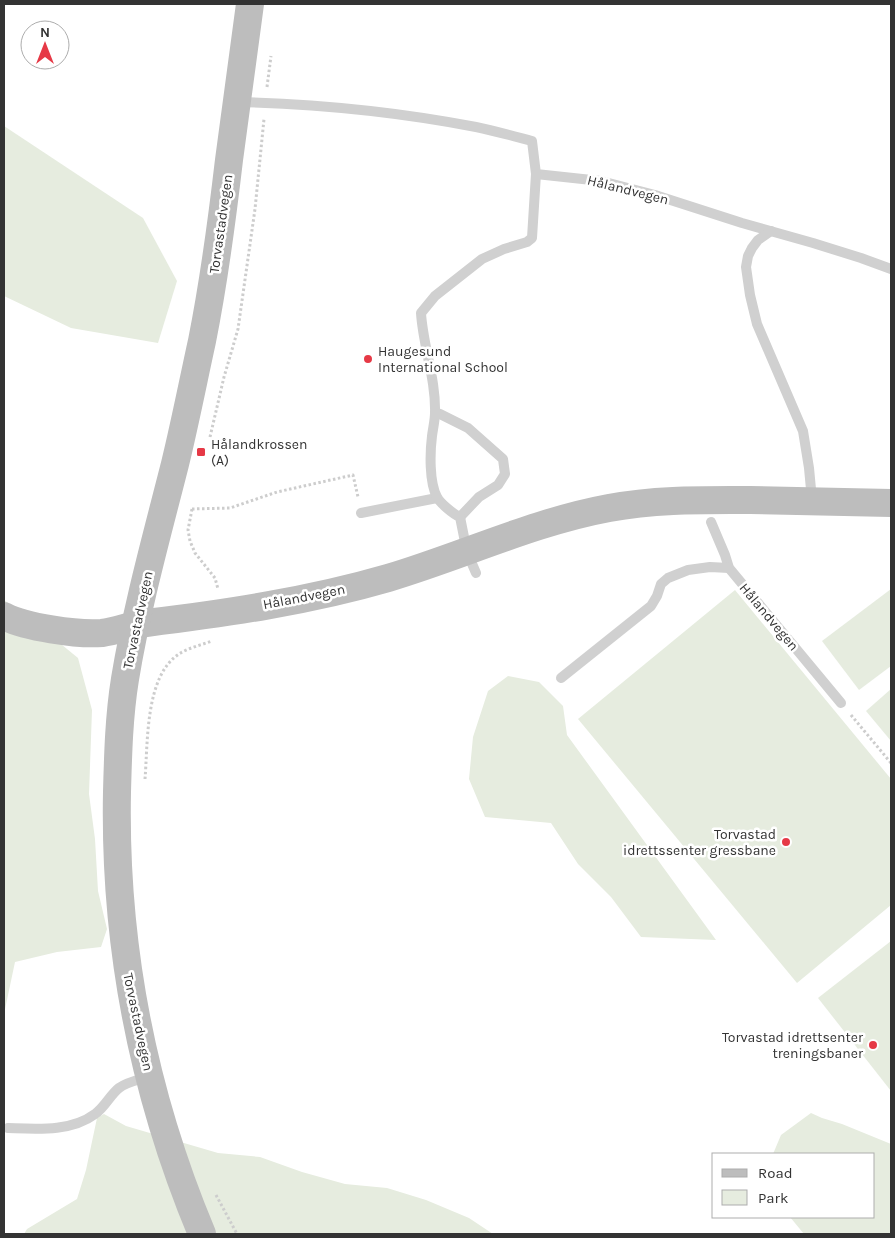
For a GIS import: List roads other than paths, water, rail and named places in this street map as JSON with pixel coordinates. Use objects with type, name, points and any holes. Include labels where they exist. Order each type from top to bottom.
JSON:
[{"type":"main road","name":"Torvastadvegen","points":[[202,1234],[176,1168],[163,1128],[135,1014],[120,909],[116,835],[118,761],[125,679],[202,338],[221,224],[250,4]]},
{"type":"main road","name":"Hålandvegen","points":[[4,616],[47,629],[103,633],[136,624],[301,600],[419,569],[472,562],[545,524],[639,503],[680,500],[891,503]]},
{"type":"lane","points":[[237,102],[284,103],[374,111],[477,128],[532,141],[536,174],[532,238],[527,242],[504,249],[482,259],[435,296],[421,313],[422,329],[433,387],[435,413],[432,437],[431,479],[437,498],[454,514],[460,517],[472,562]]},
{"type":"lane","name":"Hålandvegen","points":[[536,174],[600,181],[655,195],[861,258],[891,269]]},
{"type":"lane","points":[[771,231],[758,240],[752,248],[746,262],[747,277],[757,324],[803,431],[812,501]]},
{"type":"lane","points":[[435,413],[468,428],[503,459],[505,474],[498,485],[479,498],[460,517]]},
{"type":"lane","points":[[361,513],[437,498]]},
{"type":"lane","name":"Hålandvegen","points":[[711,522],[729,568],[841,703]]},
{"type":"lane","points":[[561,678],[651,606],[661,584],[668,578],[688,570],[710,567],[729,568]]},
{"type":"lane","points":[[8,1128],[67,1127],[77,1124],[96,1114],[119,1088],[130,1082],[149,1077]]},
{"type":"place","name":"Haugesund International School","points":[[368,359]]},
{"type":"place","name":"Hålandkrossen (A)","points":[[201,452]]},
{"type":"place","name":"Torvastad idrettssenter gressbane","points":[[786,842]]},
{"type":"place","name":"Torvastad idrettsenter treningsbaner","points":[[873,1045]]}]
